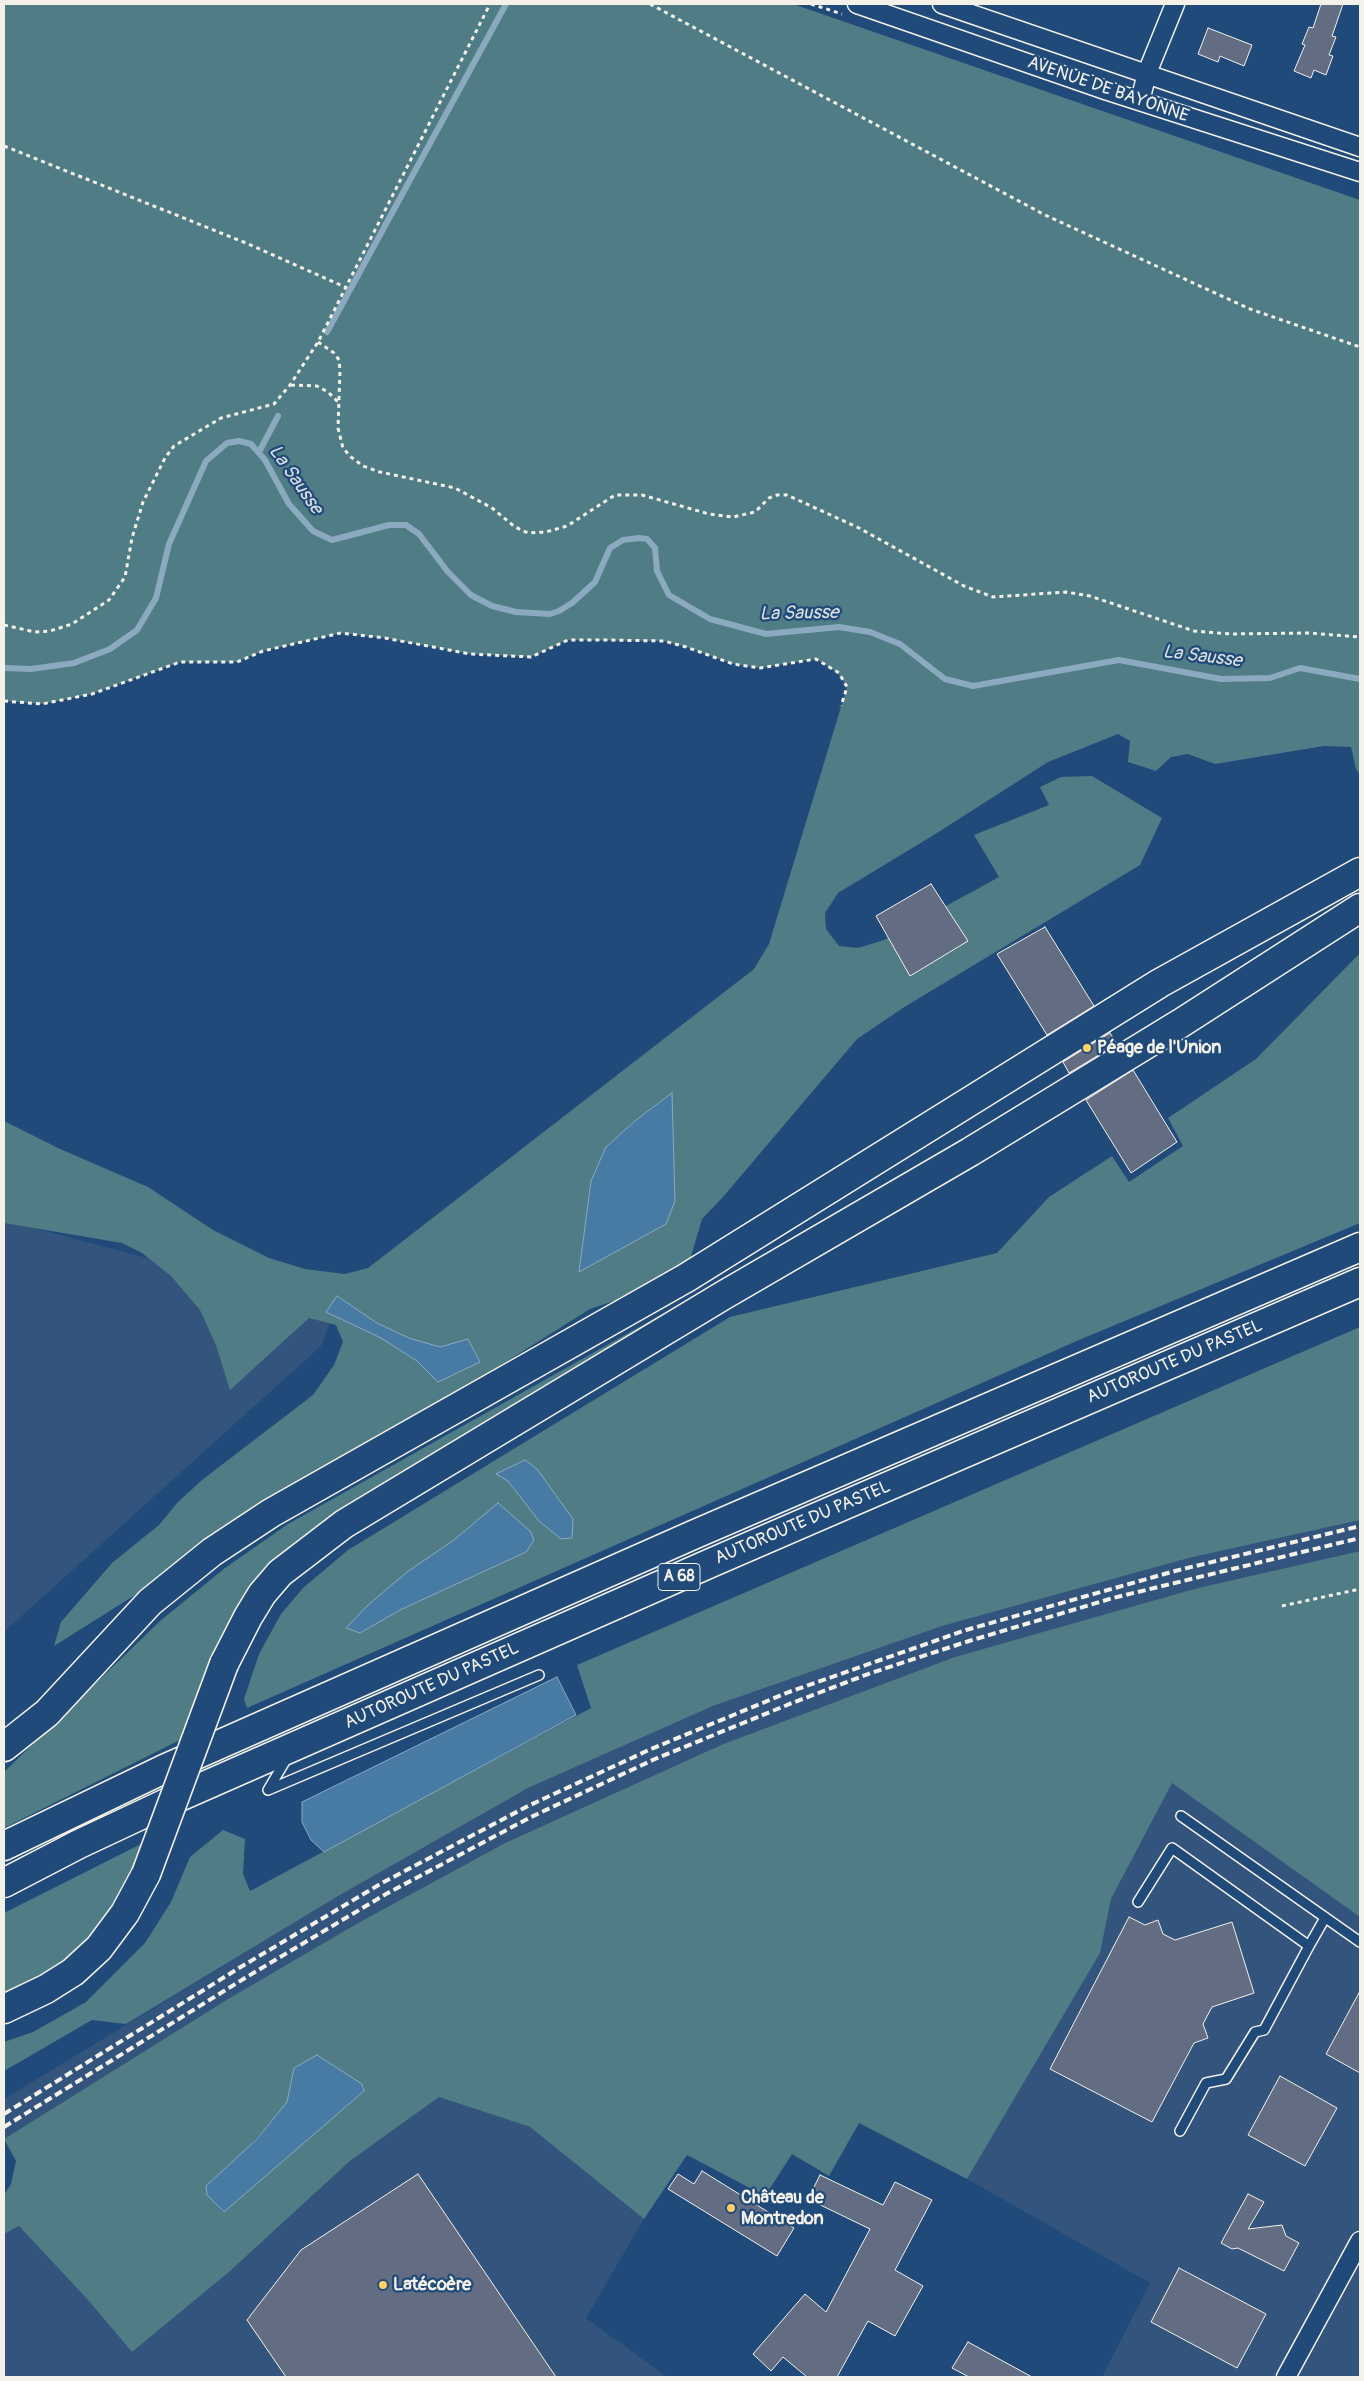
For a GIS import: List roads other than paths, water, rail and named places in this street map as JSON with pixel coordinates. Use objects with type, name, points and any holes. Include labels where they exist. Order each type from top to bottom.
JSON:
[{"type":"highway","points":[[4,1747],[47,1713],[150,1602],[212,1552],[271,1513],[686,1278],[1160,983],[1360,872]]},
{"type":"highway","points":[[4,2008],[46,1989],[73,1972],[99,1948],[126,1913],[146,1874],[224,1664],[262,1594],[280,1573],[344,1524],[724,1295],[970,1152],[1104,1068],[1181,1023],[1360,908]]},
{"type":"highway","name":"AUTOROUTE DU PASTEL","points":[[4,1846],[182,1761],[693,1535],[1360,1247]]},
{"type":"highway","name":"AUTOROUTE DU PASTEL","points":[[4,1883],[96,1835],[713,1562],[1360,1282]]},
{"type":"street","name":"AVENUE DE BAYONNE","points":[[857,4],[1140,101],[1360,172]]},
{"type":"street","name":"AVENUE DE BAYONNE","points":[[942,4],[1360,147]]},
{"type":"street","points":[[1140,101],[1147,73],[1175,4]]},
{"type":"street","points":[[1286,2377],[1358,2250]]},
{"type":"lane","points":[[292,1749],[268,1790],[538,1674]]},
{"type":"lane","points":[[1181,1816],[1360,1942]]},
{"type":"lane","points":[[1138,1902],[1172,1848],[1309,1946]]},
{"type":"lane","points":[[1180,2131],[1206,2084],[1226,2079],[1255,2032],[1264,2030],[1325,1918]]},
{"type":"waterway","points":[[327,332],[506,4]]},
{"type":"waterway","points":[[259,452],[278,416]]},
{"type":"waterway","name":"La Sausse","points":[[4,668],[31,669],[74,663],[110,649],[137,630],[156,598],[169,544],[206,461],[227,443],[239,441],[251,444],[265,460],[289,504],[313,531],[332,540],[389,525],[406,525],[419,534],[448,572],[471,595],[492,606],[516,612],[550,614],[559,611],[572,603],[595,582],[610,548],[623,540],[639,538],[647,539],[655,548],[657,571],[669,595],[710,619],[766,634],[839,627],[870,632],[900,644],[945,679],[973,686],[1119,660],[1221,679],[1270,678],[1300,668],[1360,679]]},
{"type":"railway","points":[[4,2114],[239,1968],[382,1883],[528,1806],[651,1749],[789,1692],[966,1630],[1175,1571],[1360,1526]]},
{"type":"railway","points":[[4,2127],[245,1978],[386,1894],[531,1817],[655,1759],[871,1673],[969,1641],[1113,1598],[1360,1538]]},
{"type":"place","name":"Péage de l'Union","points":[[1087,1048]]},
{"type":"place","name":"Château de Montredon","points":[[731,2208]]},
{"type":"place","name":"Latécoère","points":[[383,2285]]}]
